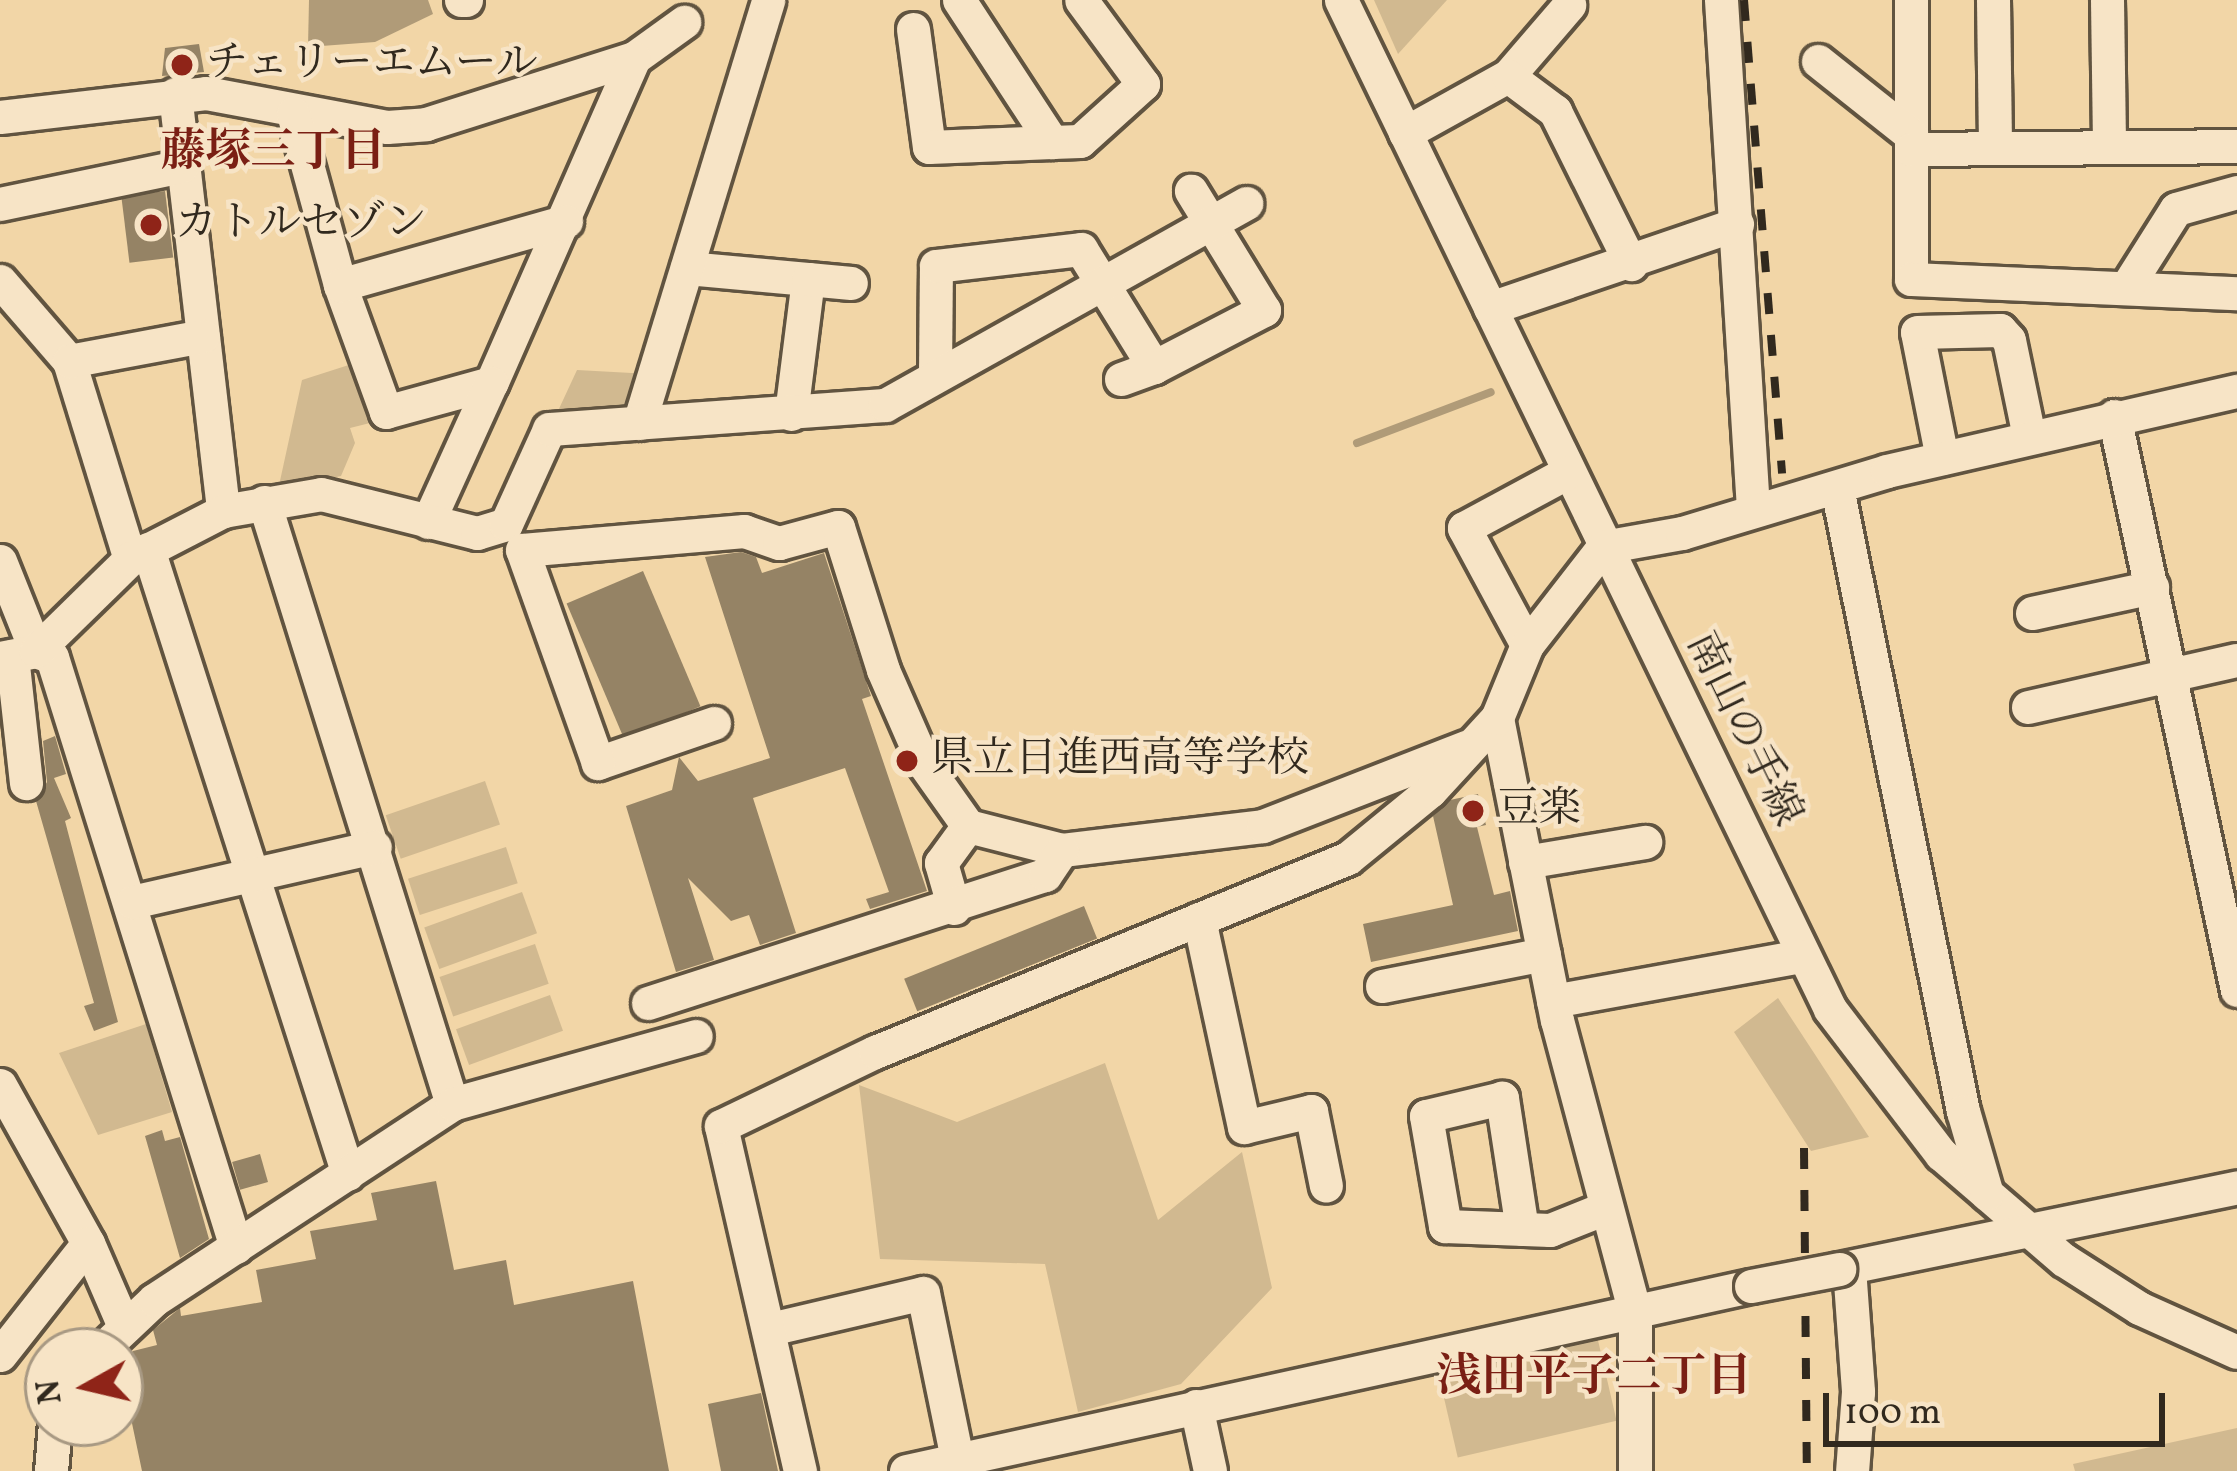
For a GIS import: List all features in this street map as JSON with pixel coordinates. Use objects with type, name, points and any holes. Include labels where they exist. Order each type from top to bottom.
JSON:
[{"type":"street","points":[[639,423],[766,0]]},
{"type":"street","points":[[959,0],[1052,142]]},
{"type":"street","points":[[913,29],[928,147],[1080,141],[1144,84],[1081,0]]},
{"type":"street","name":"南山の手線","points":[[1341,0],[1801,956],[1882,1084],[1987,1194],[2027,1228],[2139,1308],[2237,1352]]},
{"type":"street","points":[[1721,0],[1753,508]]},
{"type":"street","points":[[1911,0],[1911,279],[2237,293]]},
{"type":"street","points":[[1993,0],[1995,147]]},
{"type":"street","points":[[2107,0],[2109,145]]},
{"type":"street","points":[[1405,133],[1508,76],[1569,5]]},
{"type":"street","points":[[0,117],[175,94],[236,97],[293,113],[387,127],[426,124],[634,58],[684,22]]},
{"type":"street","points":[[428,522],[566,221],[634,58]]},
{"type":"street","points":[[1818,61],[1911,142],[1995,147],[2237,146]]},
{"type":"street","points":[[1508,76],[1555,111],[1630,264]]},
{"type":"street","points":[[175,94],[224,511]]},
{"type":"street","points":[[293,113],[340,285],[386,412],[491,383]]},
{"type":"street","points":[[0,204],[182,166]]},
{"type":"street","points":[[1121,379],[1264,310],[1190,191]]},
{"type":"street","points":[[2126,288],[2176,209],[2237,193]]},
{"type":"street","points":[[16,655],[139,554],[224,511],[321,494],[477,533],[506,524],[549,429],[885,405],[1246,203]]},
{"type":"street","points":[[340,285],[566,221]]},
{"type":"street","points":[[1490,308],[1737,224]]},
{"type":"street","points":[[934,375],[936,266],[1081,249],[1154,367]]},
{"type":"street","points":[[687,268],[851,283]]},
{"type":"street","points":[[791,414],[808,279]]},
{"type":"street","points":[[0,280],[69,361],[248,871],[348,1174]]},
{"type":"street","points":[[1942,458],[1917,332],[2000,330],[2009,340],[2029,437]]},
{"type":"street","points":[[69,361],[203,336]]},
{"type":"street","points":[[800,1471],[721,1126],[875,1052],[1348,859],[1497,718],[1527,644],[1604,548],[1942,458],[2237,391]]},
{"type":"street","points":[[2114,416],[2237,990]]},
{"type":"street","points":[[1527,644],[1464,528],[1568,472]]},
{"type":"street","points":[[1838,488],[1963,1111],[1987,1194]]},
{"type":"street","points":[[264,502],[452,1104]]},
{"type":"street","points":[[714,723],[598,763],[522,550],[744,531],[779,543],[838,527],[883,670],[924,764],[968,826],[1062,850],[1263,826],[1473,744]]},
{"type":"street","points":[[0,561],[16,655],[26,783]]},
{"type":"street","points":[[2032,613],[2152,587]]},
{"type":"street","points":[[16,655],[52,657],[236,1247]]},
{"type":"street","points":[[2028,707],[2237,660]]},
{"type":"street","points":[[1497,718],[1553,1001],[1636,1314],[1635,1471]]},
{"type":"street","points":[[954,908],[941,863],[968,826]]},
{"type":"street","points":[[1525,862],[1645,842]]},
{"type":"street","points":[[132,902],[248,871],[375,848]]},
{"type":"street","points":[[648,1003],[1045,875],[1062,850]]},
{"type":"street","points":[[1199,919],[1244,1127],[1311,1112],[1326,1186]]},
{"type":"street","points":[[1382,986],[1544,954]]},
{"type":"street","points":[[1553,1001],[1801,956]]},
{"type":"street","points":[[0,1085],[88,1243],[124,1326],[452,1104],[696,1036]]},
{"type":"street","points":[[906,1471],[1751,1286],[2237,1187]]},
{"type":"street","points":[[1522,1229],[1550,1230],[1605,1208]]},
{"type":"street","points":[[0,1356],[88,1243]]},
{"type":"street","points":[[1844,1268],[1858,1392],[1852,1471]]},
{"type":"street","points":[[770,1329],[923,1293],[957,1459]]},
{"type":"street","points":[[1196,1406],[1210,1471]]},
{"type":"shaded area","points":[[309,0],[428,0],[433,14],[375,42],[308,47]]},
{"type":"shaded area","points":[[1374,0],[1447,0],[1398,54]]},
{"type":"shaded area","points":[[355,363],[374,422],[350,428],[355,443],[341,476],[278,490],[302,380]]},
{"type":"shaded area","points":[[577,370],[650,374],[636,419],[551,426]]},
{"type":"shaded area","points":[[485,781],[500,824],[401,859],[386,815]]},
{"type":"shaded area","points":[[506,847],[518,883],[420,915],[408,879]]},
{"type":"shaded area","points":[[522,892],[537,933],[439,969],[424,928]]},
{"type":"shaded area","points":[[535,944],[549,984],[453,1017],[440,977]]},
{"type":"shaded area","points":[[550,995],[563,1031],[469,1065],[456,1029]]},
{"type":"shaded area","points":[[1778,998],[1869,1137],[1811,1151],[1734,1032]]},
{"type":"shaded area","points":[[146,1024],[172,1112],[98,1135],[59,1053]]},
{"type":"shaded area","points":[[1105,1063],[1158,1220],[1242,1152],[1272,1288],[1181,1384],[1078,1412],[1045,1264],[880,1259],[859,1085],[957,1122]]},
{"type":"shaded area","points":[[1597,1336],[1617,1421],[1458,1457],[1438,1373]]},
{"type":"shaded area","points":[[2237,1428],[2237,1471],[2075,1471],[2073,1464]]},
{"type":"building","name":"チェリーエムール","points":[[199,44],[204,72],[162,76],[165,48]]},
{"type":"building","name":"カトルセゾン","points":[[165,191],[173,258],[129,263],[121,196]]},
{"type":"building","points":[[741,552],[756,557],[762,573],[824,553],[871,696],[862,699],[927,891],[870,909],[866,899],[889,892],[845,768],[753,798],[796,933],[760,945],[749,915],[731,921],[688,878],[714,960],[676,972],[626,806],[672,790],[679,757],[698,781],[770,758],[705,557]]},
{"type":"building","points":[[643,571],[700,706],[624,739],[567,603]]},
{"type":"building","points":[[55,736],[66,774],[54,778],[71,818],[65,821],[118,1022],[94,1031],[84,1006],[94,1003],[36,801],[47,782],[43,741]]},
{"type":"building","points":[[1478,794],[1486,825],[1477,827],[1494,895],[1510,891],[1518,931],[1371,962],[1363,924],[1453,905],[1433,816],[1450,800]]},
{"type":"building","points":[[1084,906],[1097,938],[917,1011],[904,979]]},
{"type":"building","points":[[162,1130],[165,1141],[180,1137],[209,1239],[180,1258],[145,1136]]},
{"type":"building","points":[[260,1154],[268,1182],[240,1190],[232,1162]]},
{"type":"building","points":[[436,1181],[454,1270],[506,1260],[514,1305],[633,1281],[669,1471],[142,1471],[137,1447],[144,1447],[144,1348],[157,1345],[153,1330],[180,1308],[181,1316],[262,1302],[256,1270],[316,1259],[310,1231],[377,1220],[371,1193]]},
{"type":"building","points":[[761,1393],[778,1471],[721,1471],[708,1404]]},
{"type":"waterway","points":[[1357,443],[1491,392]]},
{"type":"railway","points":[[1744,0],[1782,473]]},
{"type":"railway","points":[[1804,1148],[1807,1471]]},
{"type":"place","name":"チェリーエムール","points":[[182,65]]},
{"type":"place","name":"カトルセゾン","points":[[151,225]]},
{"type":"place","name":"県立日進西高等学校","points":[[907,761]]},
{"type":"place","name":"豆楽","points":[[1473,811]]},
{"type":"district","name":"藤塚三丁目","points":[[273,154]]},
{"type":"district","name":"浅田平子二丁目","points":[[1594,1379]]}]
